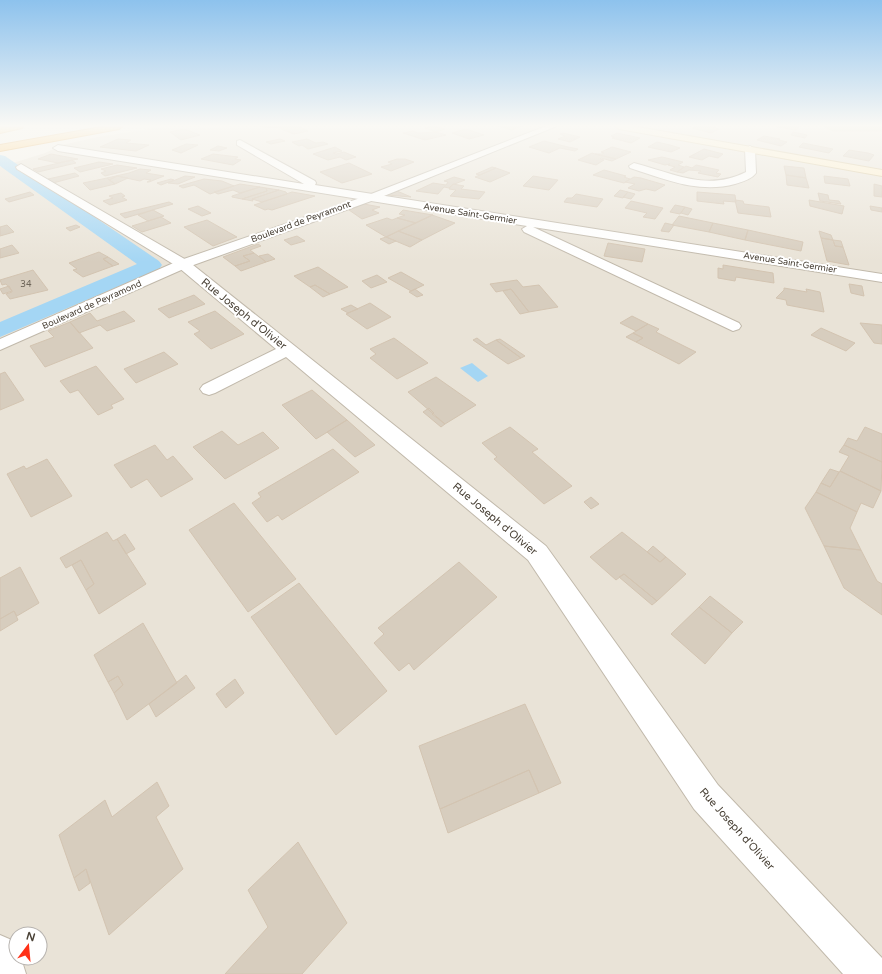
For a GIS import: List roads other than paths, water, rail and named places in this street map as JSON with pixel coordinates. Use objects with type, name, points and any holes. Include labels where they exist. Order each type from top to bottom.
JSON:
[{"type":"street","name":"Rue Joseph d'Olivier","points":[[28,171],[183,264],[537,553],[706,797],[870,974]]},
{"type":"street","name":"Avenue Saint-Germier","points":[[205,171],[882,278]]},
{"type":"street","points":[[290,171],[322,190]]},
{"type":"street","name":"Boulevard de Peyramont","points":[[183,264],[370,198],[437,171]]},
{"type":"street","points":[[653,171],[690,182],[718,186],[740,181],[751,173],[751,171]]},
{"type":"street","points":[[528,223],[528,230],[733,326]]},
{"type":"street","name":"Boulevard de Peyramond","points":[[0,345],[183,264]]},
{"type":"street","points":[[209,389],[288,350]]},
{"type":"street","points":[[0,955],[6,974]]},
{"type":"water","points":[[472,363],[488,376],[478,382],[460,368]]},
{"type":"waterway","points":[[0,330],[152,265],[18,171]]}]
